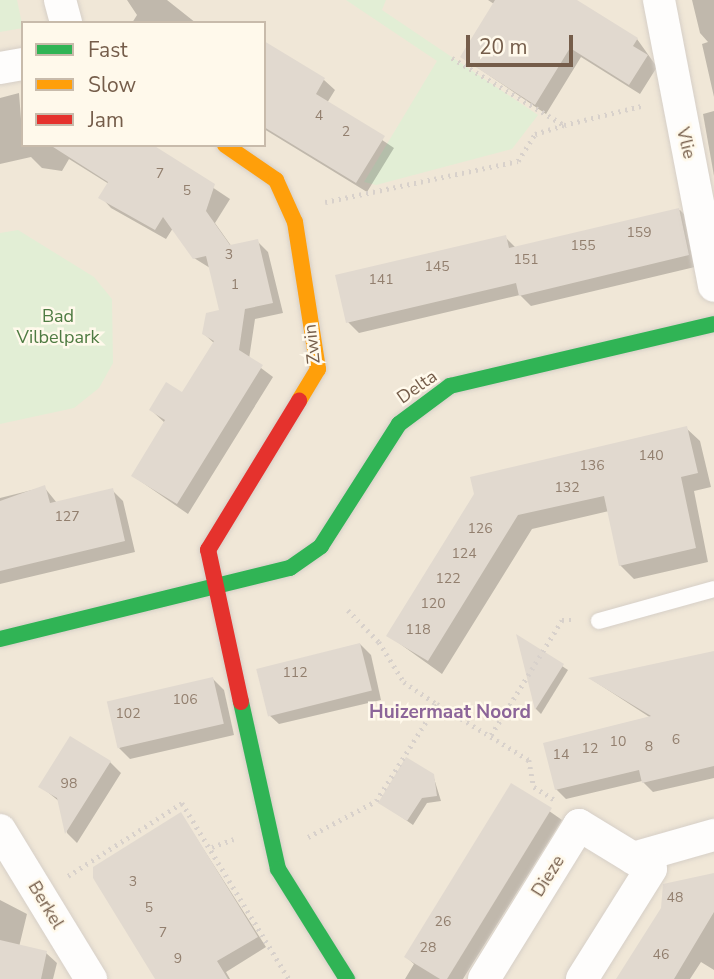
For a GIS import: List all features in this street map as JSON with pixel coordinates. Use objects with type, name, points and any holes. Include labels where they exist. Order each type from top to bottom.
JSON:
[{"type":"street","points":[[60,0],[65,21]]},
{"type":"street","name":"Vlie","points":[[659,0],[714,286]]},
{"type":"street","points":[[0,68],[21,64]]},
{"type":"street","name":"Zwin","points":[[214,587],[208,550],[317,369],[292,218],[276,180],[228,147]]},
{"type":"street","name":"Delta","points":[[0,639],[290,568],[321,546],[399,424],[450,386],[714,324]]},
{"type":"street","points":[[214,587],[275,855],[347,979]]},
{"type":"street","points":[[579,825],[651,869],[582,979]]},
{"type":"street","name":"Dieze","points":[[484,979],[579,825]]},
{"type":"street","name":"Berkel","points":[[0,830],[91,979]]},
{"type":"street","points":[[633,858],[714,835]]},
{"type":"lane","points":[[599,621],[714,589]]},
{"type":"path","points":[[452,58],[564,125]]},
{"type":"path","points":[[292,218],[335,197],[371,197],[518,161],[535,134],[679,96]]},
{"type":"path","points":[[348,610],[379,642],[404,682],[528,760],[534,787],[575,812],[579,825]]},
{"type":"path","points":[[491,736],[562,620],[599,621]]},
{"type":"path","points":[[275,855],[376,801],[437,704]]},
{"type":"path","points":[[39,894],[182,803],[289,979]]},
{"type":"shaded area","points":[[0,0],[714,0],[714,979],[0,979]]},
{"type":"green space","points":[[0,0],[17,0],[21,28],[0,32]]},
{"type":"green space","points":[[346,0],[386,0],[382,10],[538,115],[512,149],[376,185],[364,182],[437,61]]},
{"type":"green space","name":"Bad Vilbelpark","points":[[18,230],[94,277],[112,299],[113,363],[99,388],[74,408],[0,424],[0,233]]},
{"type":"building","points":[[495,0],[577,0],[638,38],[633,46],[648,55],[629,85],[570,48],[535,105],[460,57]]},
{"type":"building","points":[[266,42],[325,78],[316,94],[385,136],[356,183],[266,128]]},
{"type":"building","points":[[53,147],[156,147],[215,184],[206,211],[230,245],[258,239],[273,303],[245,309],[239,350],[263,365],[177,504],[131,476],[165,420],[149,410],[166,382],[182,392],[214,341],[202,334],[206,313],[219,310],[206,256],[193,259],[163,217],[155,230],[98,198],[108,182]]},
{"type":"building","points":[[679,208],[689,255],[519,296],[516,283],[346,323],[335,275],[506,235],[509,248]]},
{"type":"building","points":[[687,426],[698,473],[681,477],[696,548],[619,566],[604,496],[518,515],[428,661],[386,636],[474,494],[470,477]]},
{"type":"building","points":[[45,485],[50,503],[113,488],[125,541],[0,571],[0,501]]},
{"type":"building","points":[[516,634],[564,664],[535,710]]},
{"type":"building","points":[[360,643],[372,691],[268,716],[256,669]]},
{"type":"building","points":[[714,651],[714,766],[642,783],[639,770],[555,790],[543,743],[651,716],[588,678]]},
{"type":"building","points":[[213,677],[224,724],[118,748],[107,702]]},
{"type":"building","points":[[70,736],[111,761],[65,834],[57,798],[38,787]]},
{"type":"building","points":[[406,757],[434,774],[437,796],[422,798],[407,821],[378,803]]},
{"type":"building","points":[[511,783],[552,808],[447,979],[440,979],[404,957]]},
{"type":"building","points":[[181,812],[258,937],[217,961],[228,979],[155,979],[93,878],[93,867]]},
{"type":"building","points":[[714,873],[714,912],[674,979],[616,979],[661,908],[663,884]]},
{"type":"building","points":[[0,940],[47,951],[41,979],[0,979]]},
{"type":"traffic: fast","points":[[0,639],[290,568],[321,546],[399,424],[450,386],[714,324]]},
{"type":"traffic: fast","points":[[241,702],[278,869],[347,979]]},
{"type":"traffic: slow","points":[[228,147],[276,180],[295,222],[318,369],[299,401]]},
{"type":"traffic: jam","points":[[241,702],[208,550],[299,401]]},
{"type":"district","name":"Huizermaat Noord","points":[[450,713]]}]
